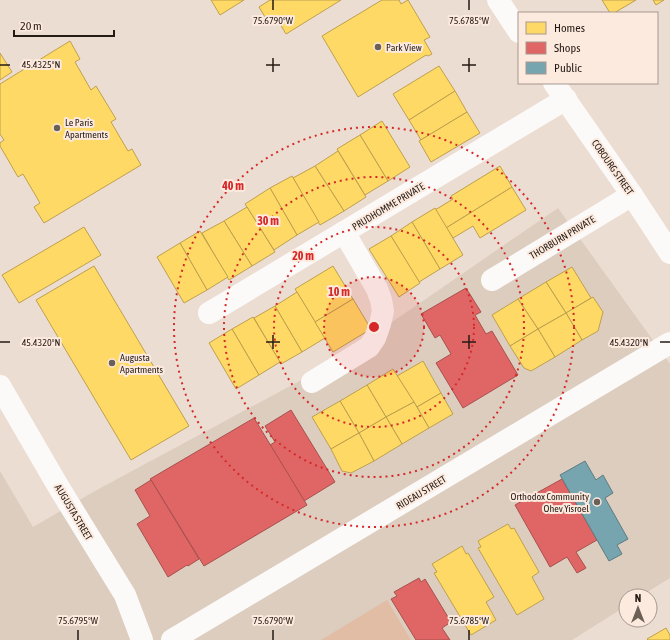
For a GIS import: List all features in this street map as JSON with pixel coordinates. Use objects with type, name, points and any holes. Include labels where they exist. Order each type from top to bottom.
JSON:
[{"type":"street","points":[[498,0],[518,30]]},
{"type":"street","name":"COBOURG STREET","points":[[560,91],[670,253]]},
{"type":"street","name":"PRUDHOMME PRIVATE","points":[[210,313],[344,232],[560,91]]},
{"type":"street","name":"THORBURN PRIVATE","points":[[492,280],[632,195]]},
{"type":"street","points":[[312,382],[369,347],[375,338],[383,311],[382,300],[377,289],[344,232]]},
{"type":"street","name":"RIDEAU STREET","points":[[172,640],[670,343]]},
{"type":"street","name":"AUGUSTA STREET","points":[[0,386],[58,486],[125,595],[142,640]]},
{"type":"shaded area","points":[[558,208],[670,364],[670,578],[654,588],[618,588],[618,611],[572,640],[0,640],[0,471],[33,527],[95,491],[331,364]]},
{"type":"shaded area","points":[[387,600],[411,640],[321,640]]},
{"type":"building: Homes","points":[[211,0],[244,0],[220,15]]},
{"type":"building: Homes","points":[[270,0],[341,0],[286,34],[276,17],[268,22],[259,7]]},
{"type":"building: Homes","name":"Park View","points":[[382,0],[399,0],[401,4],[408,0],[430,37],[424,40],[432,54],[428,56],[426,55],[358,97],[322,36]]},
{"type":"building: Homes","points":[[602,0],[636,0],[616,12],[609,12]]},
{"type":"building: Homes","points":[[653,0],[664,0],[656,5]]},
{"type":"building: Homes","name":"Le Paris Apartments","points":[[70,41],[80,59],[75,62],[91,90],[96,86],[116,119],[111,122],[128,151],[132,149],[141,165],[44,223],[34,207],[40,203],[23,174],[18,177],[0,146],[0,143],[4,140],[0,134],[0,84]]},
{"type":"building: Homes","points":[[0,53],[12,72],[0,80]]},
{"type":"building: Homes","points":[[439,66],[455,91],[409,120],[393,94]]},
{"type":"building: Homes","points":[[455,91],[467,112],[421,140],[409,120]]},
{"type":"building: Homes","points":[[467,112],[480,133],[431,162],[419,141]]},
{"type":"building: Homes","points":[[382,121],[410,167],[388,181],[360,135]]},
{"type":"building: Homes","points":[[360,135],[388,181],[365,195],[337,149]]},
{"type":"building: Homes","points":[[338,151],[366,197],[344,211],[315,166]]},
{"type":"building: Homes","points":[[315,166],[344,211],[320,225],[293,178]]},
{"type":"building: Homes","points":[[500,166],[512,187],[446,228],[435,210],[453,199],[451,196]]},
{"type":"building: Homes","points":[[292,176],[319,222],[297,235],[270,188]]},
{"type":"building: Homes","points":[[512,187],[526,210],[480,238],[473,226],[453,238],[446,228]]},
{"type":"building: Homes","points":[[270,188],[297,235],[274,250],[245,204]]},
{"type":"building: Homes","points":[[247,207],[275,252],[252,266],[224,221]]},
{"type":"building: Homes","points":[[435,208],[463,255],[440,269],[412,222]]},
{"type":"building: Homes","points":[[224,221],[252,266],[229,280],[202,233]]},
{"type":"building: Homes","points":[[412,222],[440,269],[419,282],[391,236]]},
{"type":"building: Homes","points":[[84,227],[101,255],[19,303],[2,275]]},
{"type":"building: Homes","points":[[200,231],[228,277],[207,290],[180,243]]},
{"type":"building: Homes","points":[[391,236],[420,283],[399,297],[369,249]]},
{"type":"building: Homes","points":[[180,243],[207,290],[184,303],[157,257]]},
{"type":"building: Homes","name":"Augusta Apartments","points":[[94,266],[189,426],[131,460],[36,300]]},
{"type":"building: Homes","points":[[333,266],[353,299],[315,322],[295,289]]},
{"type":"building: Homes","points":[[572,267],[591,298],[566,313],[546,282]]},
{"type":"building: Homes","points":[[546,282],[566,313],[538,329],[518,299]]},
{"type":"building: Homes","points":[[297,292],[325,338],[302,352],[275,306]]},
{"type":"building: Homes","points":[[593,297],[603,312],[598,331],[582,340],[566,313]]},
{"type":"building: Homes","points":[[353,299],[371,329],[333,352],[315,322]]},
{"type":"building: Homes","points":[[518,299],[538,329],[510,346],[492,315]]},
{"type":"building: Homes","points":[[275,306],[302,352],[281,364],[254,318]]},
{"type":"building: Homes","points":[[566,313],[582,340],[555,357],[538,329]]},
{"type":"building: Homes","points":[[253,317],[280,362],[259,375],[232,329]]},
{"type":"building: Homes","points":[[232,329],[259,375],[236,389],[209,343]]},
{"type":"building: Homes","points":[[538,329],[555,357],[531,371],[524,368],[510,346]]},
{"type":"building: Homes","points":[[423,361],[441,393],[417,407],[397,376]]},
{"type":"building: Homes","points":[[393,369],[414,402],[386,417],[367,385]]},
{"type":"building: Homes","points":[[367,385],[386,417],[359,433],[340,401]]},
{"type":"building: Homes","points":[[441,393],[453,414],[429,428],[417,407]]},
{"type":"building: Homes","points":[[340,401],[359,433],[331,449],[312,417]]},
{"type":"building: Homes","points":[[414,402],[429,428],[402,444],[386,417]]},
{"type":"building: Homes","points":[[386,417],[402,444],[374,461],[359,433]]},
{"type":"building: Homes","points":[[359,433],[374,461],[351,473],[342,471],[331,449]]},
{"type":"building: Homes","points":[[508,524],[511,529],[514,528],[539,572],[532,577],[544,599],[517,615],[478,548],[481,547],[478,541]]},
{"type":"building: Homes","points":[[462,546],[466,554],[468,553],[494,597],[486,602],[496,620],[471,635],[434,573],[437,572],[432,564]]},
{"type":"building: Homes","points":[[666,628],[670,635],[670,640],[647,639]]},
{"type":"building: Shops","points":[[466,288],[481,312],[475,315],[486,334],[492,331],[518,375],[463,408],[436,363],[451,354],[440,335],[435,338],[421,314]]},
{"type":"building: Shops","points":[[291,410],[335,482],[304,501],[270,445],[275,442],[265,426]]},
{"type":"building: Shops","points":[[254,418],[307,505],[204,566],[150,479]]},
{"type":"building: Shops","points":[[562,479],[597,540],[576,552],[586,568],[577,573],[567,557],[550,567],[515,505]]},
{"type":"building: Shops","points":[[151,480],[199,559],[168,577],[137,524],[150,516],[135,490]]},
{"type":"building: Shops","points":[[419,578],[421,582],[425,579],[451,622],[442,628],[450,640],[416,640],[391,599],[397,596],[394,592]]},
{"type":"building: Public","points":[[585,461],[596,480],[603,475],[613,493],[605,498],[628,539],[617,545],[622,554],[609,561],[560,475]]},
{"type":"place","name":"Park View","points":[[378,47]]},
{"type":"place","name":"Le Paris Apartments","points":[[57,128]]},
{"type":"place","name":"Augusta Apartments","points":[[112,363]]},
{"type":"place","name":"Orthodox Community Ohev Yisroel","points":[[597,502]]}]
